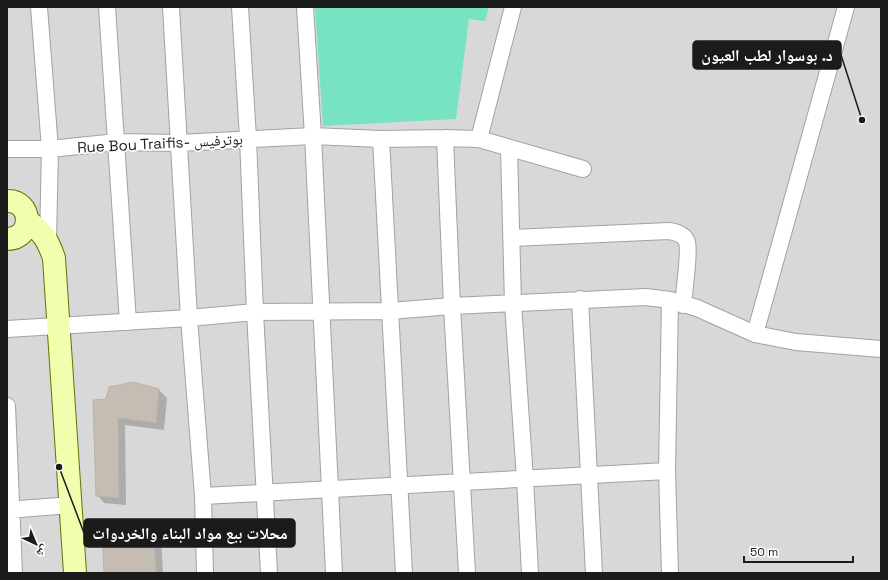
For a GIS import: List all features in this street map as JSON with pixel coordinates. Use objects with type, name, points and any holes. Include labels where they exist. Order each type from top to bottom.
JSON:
[{"type":"street","points":[[39,7],[50,149],[48,241]]},
{"type":"street","points":[[107,7],[128,322]]},
{"type":"street","points":[[171,7],[189,318],[203,496],[205,573]]},
{"type":"street","points":[[240,7],[248,138],[255,312],[269,573]]},
{"type":"street","points":[[305,7],[313,136],[334,573]]},
{"type":"street","points":[[479,139],[513,7]]},
{"type":"street","points":[[755,334],[846,7]]},
{"type":"street","name":"Rue Bou Traifis- بوترفيس","points":[[7,149],[50,149],[117,142],[179,143],[248,138],[313,136],[380,139],[479,139],[583,169]]},
{"type":"street","points":[[445,138],[452,306],[467,573]]},
{"type":"street","points":[[380,139],[404,573]]},
{"type":"street","points":[[509,148],[513,304],[526,479],[530,573]]},
{"type":"street","points":[[14,203],[48,241],[54,258],[75,573]]},
{"type":"street","points":[[7,239],[16,237],[26,225],[14,203]]},
{"type":"street","points":[[512,238],[669,231],[678,232],[687,241],[688,253],[676,302],[667,471],[670,573]]},
{"type":"street","points":[[7,328],[128,322],[255,312],[390,311],[452,306],[646,297],[676,302],[697,308],[755,334],[796,342],[881,349]]},
{"type":"street","points":[[580,300],[594,573]]},
{"type":"street","points":[[7,406],[9,510],[14,573]]},
{"type":"street","points":[[203,496],[667,471]]},
{"type":"street","points":[[9,510],[71,505]]},
{"type":"shaded area","points":[[7,7],[881,7],[881,573],[7,573]]},
{"type":"green space","points":[[315,7],[489,7],[485,21],[469,19],[456,119],[323,126]]},
{"type":"building","points":[[133,382],[159,389],[156,423],[118,418],[119,498],[96,496],[93,400],[106,399],[109,387]]},
{"type":"building","points":[[102,529],[154,530],[156,573],[104,573]]},
{"type":"place","name":"د. بوسوار لطب العيون","points":[[862,120]]},
{"type":"place","name":"محلات ببع مواد البناء والخردوات","points":[[59,467]]}]
